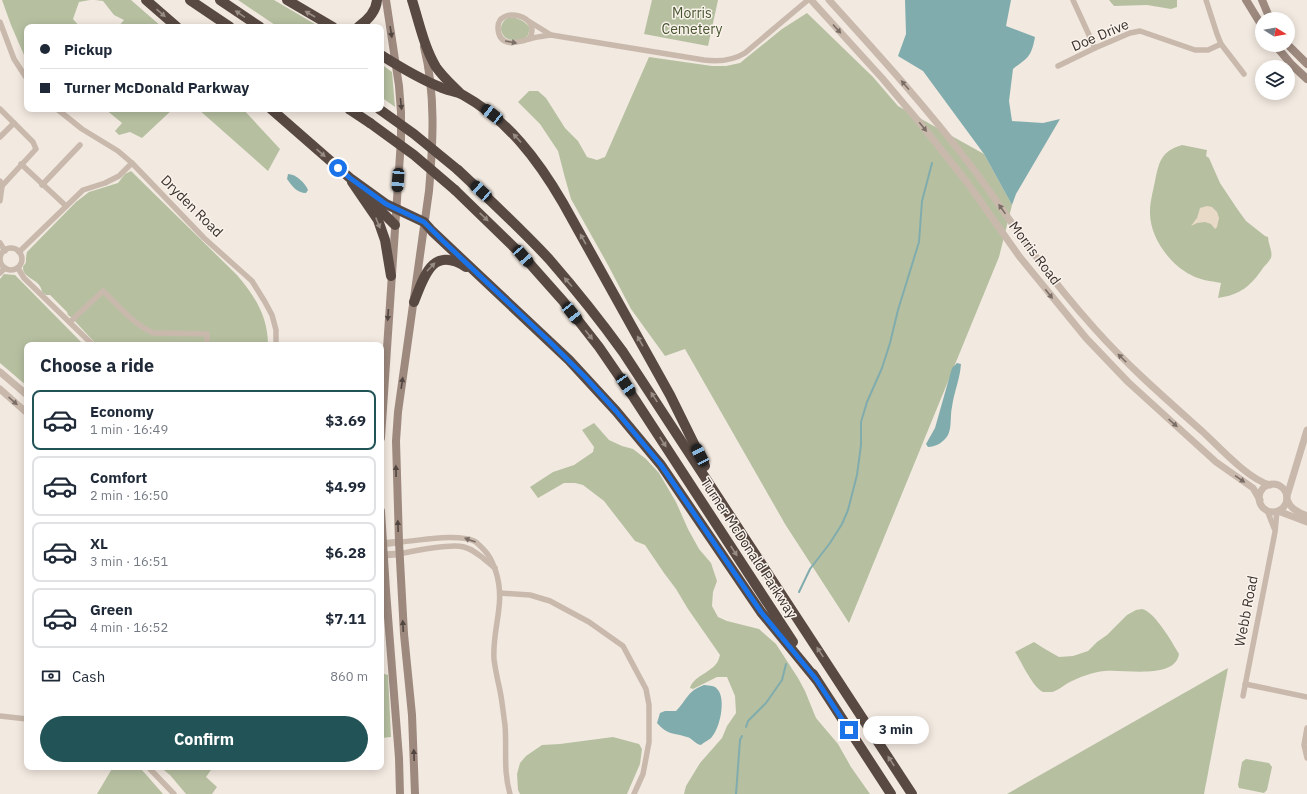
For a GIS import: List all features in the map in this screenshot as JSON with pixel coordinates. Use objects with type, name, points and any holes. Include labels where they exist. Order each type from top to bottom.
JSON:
[{"type":"highway","points":[[146,0],[174,24]]},
{"type":"highway","points":[[190,0],[226,24]]},
{"type":"highway","points":[[220,0],[256,24]]},
{"type":"highway","points":[[286,0],[328,24]]},
{"type":"highway","points":[[362,24],[374,12],[377,7],[377,0]]},
{"type":"highway","points":[[412,0],[428,50],[432,60],[441,74],[461,94],[485,109],[510,130],[532,155],[550,180],[670,395],[729,512]]},
{"type":"highway","points":[[384,58],[441,88],[461,94]]},
{"type":"highway","points":[[274,112],[350,178],[395,208],[424,222],[569,360],[634,432],[661,465],[761,612],[816,679]]},
{"type":"highway","name":"Turner McDonald Parkway","points":[[354,112],[403,147],[455,190],[523,256],[563,301],[599,348],[634,398],[786,630],[891,794]]},
{"type":"highway","name":"Turner McDonald Parkway","points":[[383,112],[414,134],[458,170],[493,202],[530,239],[599,319],[643,380],[912,794]]},
{"type":"highway","points":[[350,178],[378,220],[384,240],[391,276]]},
{"type":"highway","points":[[368,191],[375,205],[395,225]]},
{"type":"highway","points":[[414,302],[425,274],[432,264],[440,260],[450,260],[460,263],[476,273]]},
{"type":"main road","points":[[384,389],[395,208],[401,140],[401,112],[396,65],[386,0]]},
{"type":"main road","points":[[412,0],[425,51],[430,82],[434,132],[429,191],[398,412],[396,441],[398,542],[404,634],[412,715],[415,794]]},
{"type":"main road","points":[[1246,0],[1255,15]]},
{"type":"main road","points":[[1262,0],[1267,12]]},
{"type":"main road","points":[[1281,52],[1307,79]]},
{"type":"main road","points":[[1295,52],[1307,64]]},
{"type":"main road","points":[[384,578],[394,691],[400,794]]},
{"type":"street","points":[[551,35],[522,17],[512,14],[502,18],[498,25],[499,34],[505,41],[515,43],[551,35],[704,60],[722,61],[734,58],[744,53],[810,0]]},
{"type":"street","name":"Morris Road","points":[[810,0],[882,78],[920,123],[956,168],[1022,260],[1090,343],[1128,382],[1216,462],[1253,488],[1260,500]]},
{"type":"street","name":"Morris Road","points":[[829,0],[930,115],[971,166],[1047,270],[1108,344],[1231,458],[1259,481],[1270,485]]},
{"type":"street","points":[[1073,0],[1095,48]]},
{"type":"street","points":[[1206,0],[1221,44],[1244,74]]},
{"type":"street","points":[[0,22],[14,59],[24,74]]},
{"type":"street","points":[[529,39],[532,32],[530,22]]},
{"type":"street","name":"Doe Drive","points":[[1058,66],[1130,33],[1140,31],[1195,50],[1208,50],[1221,44]]},
{"type":"street","points":[[0,110],[33,142],[36,149],[1,183],[0,201]]},
{"type":"street","name":"Dryden Road","points":[[61,112],[82,129],[118,151],[132,163],[204,238],[252,281],[272,315],[276,330],[276,342]]},
{"type":"street","points":[[0,137],[14,123]]},
{"type":"street","points":[[42,185],[80,146]]},
{"type":"street","points":[[19,252],[83,190],[105,183],[119,176],[132,163]]},
{"type":"street","points":[[21,164],[66,206]]},
{"type":"street","points":[[0,243],[5,251]]},
{"type":"street","points":[[11,248],[19,252],[22,262],[18,268],[11,270],[5,268],[1,256],[5,251],[11,248]]},
{"type":"street","points":[[0,273],[5,268]]},
{"type":"street","points":[[18,268],[24,278],[90,342]]},
{"type":"street","points":[[70,322],[103,291],[135,323],[145,330],[153,333],[207,334],[207,342]]},
{"type":"street","points":[[0,372],[24,392]]},
{"type":"street","points":[[0,389],[24,410]]},
{"type":"street","points":[[1278,511],[1284,506],[1287,498],[1307,430]]},
{"type":"street","points":[[1294,470],[1286,480],[1278,485],[1270,485],[1263,489],[1260,500],[1261,504],[1267,510],[1289,514],[1307,522]]},
{"type":"street","points":[[1278,485],[1284,489],[1288,503],[1293,509],[1307,516]]},
{"type":"street","name":"Webb Road","points":[[1267,510],[1274,532]]},
{"type":"street","name":"Webb Road","points":[[1243,696],[1278,511]]},
{"type":"street","points":[[384,544],[453,537],[466,538],[475,541],[493,562],[500,584],[499,612],[494,647],[494,660],[500,687],[505,726],[505,772],[510,794]]},
{"type":"street","points":[[384,555],[454,546],[463,547],[478,554],[495,568]]},
{"type":"street","points":[[500,593],[530,595],[550,601],[589,622],[623,646],[646,689],[649,705],[650,742],[643,774],[634,794]]},
{"type":"street","points":[[1245,684],[1307,697]]},
{"type":"street","points":[[0,716],[24,719]]},
{"type":"street","points":[[1307,728],[1304,745],[1307,758]]},
{"type":"street","points":[[151,770],[174,794]]},
{"type":"green space","points":[[2,0],[90,0],[79,2],[73,19],[77,24],[24,24],[24,55]]},
{"type":"green space","points":[[95,0],[131,0],[159,24],[121,24],[124,20],[114,15],[103,1]]},
{"type":"green space","points":[[238,0],[274,0],[315,24],[274,24]]},
{"type":"green space","name":"Morris Cemetery","points":[[652,0],[718,0],[708,46],[644,34]]},
{"type":"green space","points":[[1109,0],[1177,0],[1177,7],[1171,9],[1147,5],[1114,6]]},
{"type":"green space","points":[[807,13],[873,77],[898,106],[984,154],[1012,205],[999,257],[849,623],[785,524],[685,349],[665,356],[631,309],[571,199],[558,151],[540,124],[518,102],[529,91],[538,91],[546,98],[565,128],[578,141],[587,157],[597,160],[605,157],[649,57],[712,66],[726,66],[740,63],[782,29]]},
{"type":"green space","points":[[509,17],[521,20],[528,25],[530,28],[526,37],[514,40],[508,39],[503,35],[501,30],[502,24]]},
{"type":"green space","points":[[384,66],[392,72],[395,107],[384,99]]},
{"type":"green space","points":[[109,112],[170,112],[142,138],[130,132],[119,135],[115,131],[122,123]]},
{"type":"green space","points":[[201,112],[246,112],[280,149],[268,171]]},
{"type":"green space","points":[[1182,145],[1207,150],[1206,156],[1209,158],[1220,183],[1238,210],[1246,221],[1268,237],[1271,258],[1249,285],[1233,295],[1218,298],[1221,283],[1194,277],[1175,264],[1162,248],[1153,230],[1150,204],[1156,174],[1165,154],[1169,150]]},
{"type":"green space","points":[[131,171],[244,283],[255,299],[263,316],[266,325],[268,342],[94,342],[50,295],[46,295],[42,292],[39,284],[26,275],[23,266],[26,262],[27,252],[76,202],[89,192],[118,183],[125,174]]},
{"type":"green space","points":[[4,274],[15,275],[81,342],[24,342],[24,383],[0,363],[0,279]]},
{"type":"green space","points":[[594,423],[609,440],[633,449],[646,459],[659,473],[676,502],[699,549],[711,563],[717,581],[713,592],[712,606],[718,617],[727,621],[759,629],[776,644],[798,678],[816,718],[838,744],[851,767],[870,794],[684,794],[686,786],[700,763],[722,738],[727,726],[736,713],[735,696],[727,677],[717,677],[693,689],[690,688],[694,681],[716,664],[720,655],[645,545],[635,541],[604,501],[583,485],[575,483],[564,483],[538,498],[530,487],[553,472],[574,465],[593,452],[594,447],[582,430]]},
{"type":"green space","points":[[1142,609],[1147,611],[1158,621],[1179,654],[1175,662],[1168,667],[1148,672],[1095,672],[1068,683],[1058,690],[1043,692],[1039,690],[1031,680],[1015,652],[1034,642],[1059,657],[1073,656],[1088,651],[1127,615],[1136,610]]},
{"type":"green space","points":[[1228,668],[1204,794],[1007,794]]},
{"type":"green space","points":[[384,674],[388,675],[391,737],[384,738]]},
{"type":"green space","points":[[613,737],[639,744],[642,749],[640,764],[627,794],[520,794],[518,790],[517,774],[520,763],[526,756],[542,745]]},
{"type":"green space","points":[[1246,759],[1269,763],[1272,767],[1267,790],[1264,793],[1239,788],[1238,785],[1242,762]]},
{"type":"green space","points":[[111,770],[142,770],[163,794],[97,794]]},
{"type":"green space","points":[[164,770],[211,770],[206,777],[217,787],[212,794],[186,794]]},
{"type":"shaded area","points":[[1207,206],[1212,207],[1217,212],[1219,218],[1217,227],[1215,229],[1211,224],[1205,222],[1197,223],[1191,226],[1197,218],[1200,208]]},
{"type":"water","points":[[905,0],[1011,0],[1006,26],[1035,37],[1032,49],[1028,56],[1013,69],[1009,101],[1012,121],[1043,123],[1060,119],[1016,194],[1012,205],[984,154],[923,71],[898,56],[906,34]]},
{"type":"water","points":[[288,174],[297,177],[305,185],[308,190],[306,193],[300,192],[293,187],[287,179]]},
{"type":"water","points":[[957,363],[961,364],[951,410],[948,435],[937,445],[928,447],[926,444],[935,428],[952,368]]},
{"type":"water","points":[[704,685],[717,688],[722,700],[721,714],[717,728],[710,739],[701,745],[682,735],[668,732],[657,723],[660,713],[665,711],[676,711],[694,690]]},
{"type":"waterway","points":[[799,592],[810,569],[830,543],[842,524],[848,510],[857,475],[861,445],[861,422],[867,402],[882,368],[919,242],[922,201],[932,163]]},
{"type":"waterway","points":[[746,727],[748,721],[766,703],[782,680],[786,664]]},
{"type":"waterway","points":[[736,794],[740,740],[742,736]]},
{"type":"route","points":[[338,168],[386,204],[424,222],[569,360],[616,411],[661,465],[761,612],[816,679],[849,730]]}]
